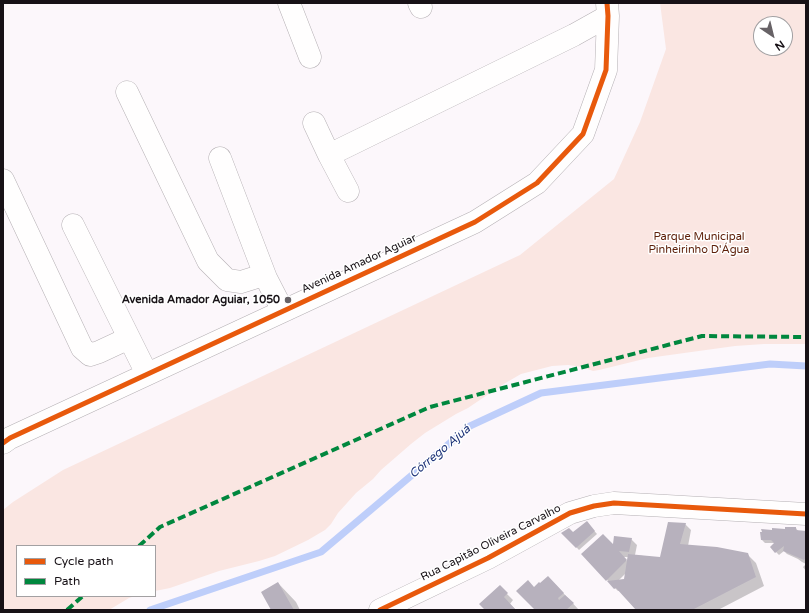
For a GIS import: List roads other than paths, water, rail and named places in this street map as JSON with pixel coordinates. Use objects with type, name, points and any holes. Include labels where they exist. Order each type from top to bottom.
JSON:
[{"type":"street","points":[[289,3],[310,57]]},
{"type":"street","points":[[329,155],[567,39],[608,9]]},
{"type":"street","name":"Avenida Amador Aguiar","points":[[5,435],[147,374],[475,222],[537,183],[583,134],[606,70],[608,9]]},
{"type":"street","points":[[127,92],[208,261],[226,280],[241,282],[257,277],[266,278]]},
{"type":"street","points":[[314,123],[348,191]]},
{"type":"street","points":[[220,158],[266,278],[283,311]]},
{"type":"street","points":[[3,180],[82,348],[90,355],[100,352],[129,338]]},
{"type":"street","points":[[74,225],[147,374]]},
{"type":"street","name":"Rua Capitão Oliveira Carvalho","points":[[380,610],[488,558],[570,513],[594,506],[614,503],[806,514]]},
{"type":"waterway","name":"Córrego Ajuá","points":[[150,610],[321,552],[470,426],[541,393],[770,364],[806,366]]},
{"type":"place","name":"Avenida Amador Aguiar, 1050","points":[[288,300]]},
{"type":"park label","name":"Parque Municipal Pinheirinho D'Água","points":[[699,243]]}]
